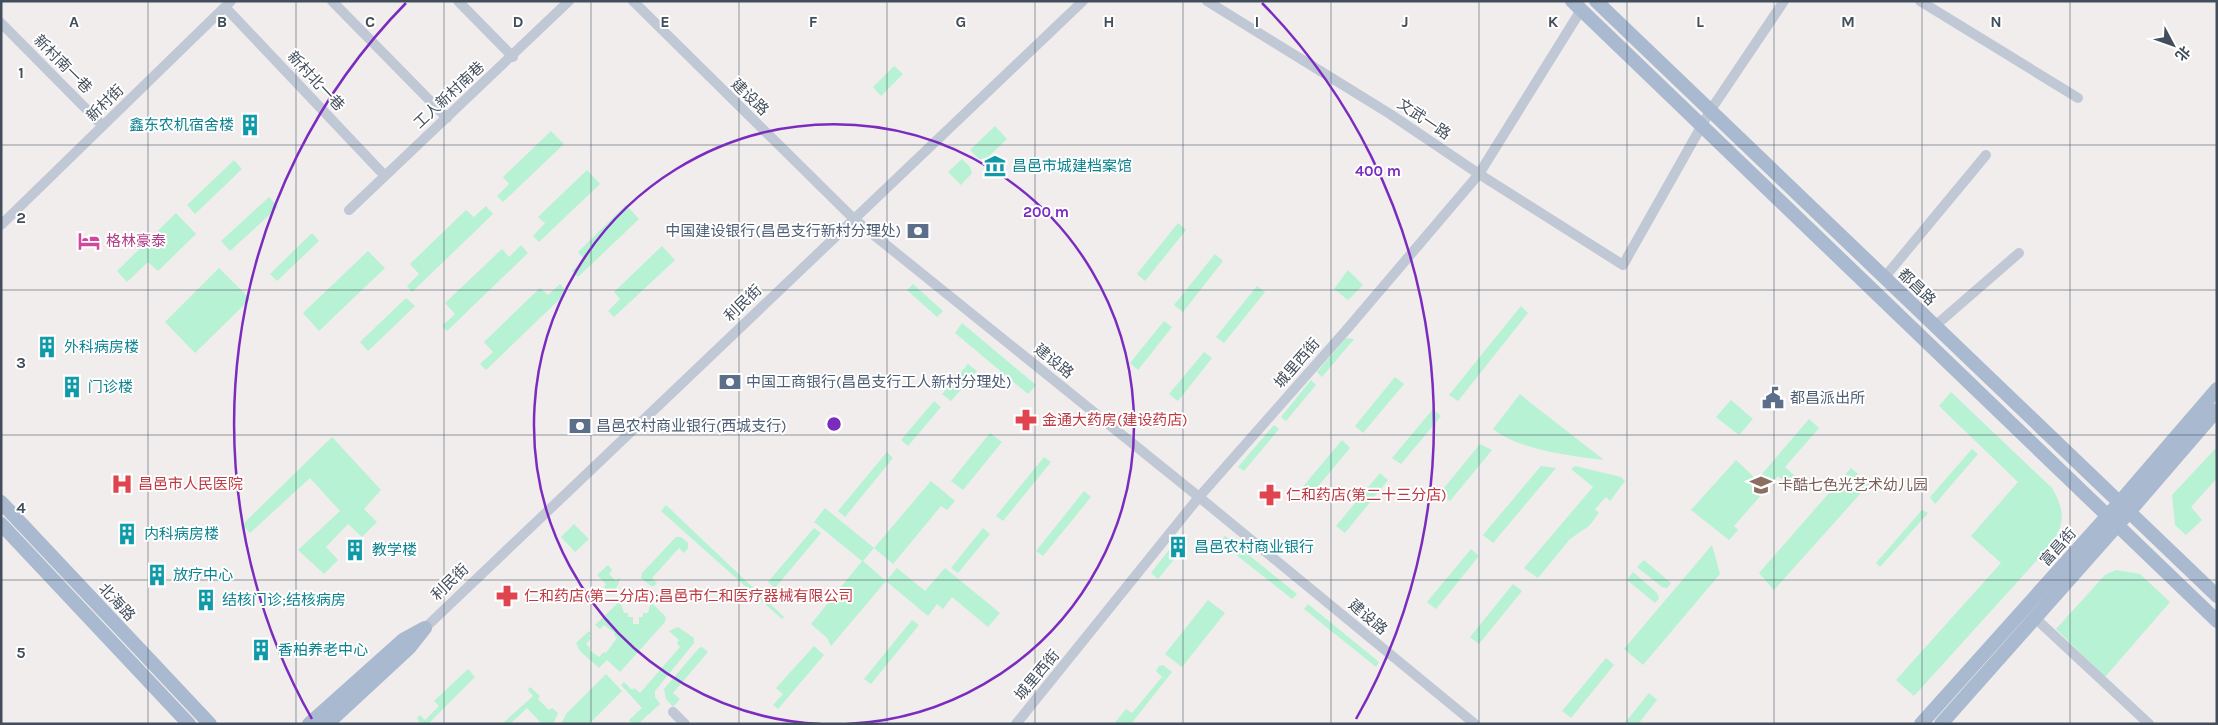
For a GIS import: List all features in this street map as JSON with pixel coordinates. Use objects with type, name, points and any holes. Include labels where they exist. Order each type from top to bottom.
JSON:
[{"type":"main road","name":"都昌路","points":[[1596,1],[2217,596]]},
{"type":"main road","points":[[1577,5],[2217,621]]},
{"type":"main road","name":"富昌街","points":[[2124,508],[2217,389]]},
{"type":"main road","name":"富昌街","points":[[1921,724],[2217,410]]},
{"type":"main road","name":"北海路","points":[[1,502],[210,724]]},
{"type":"main road","name":"富昌街","points":[[1941,724],[2035,618],[2112,521]]},
{"type":"main road","name":"北海路","points":[[1,524],[189,724]]},
{"type":"main road","name":"利民街","points":[[309,724],[403,640],[425,628]]},
{"type":"main road","name":"利民街","points":[[327,724],[410,647],[425,628]]},
{"type":"street","points":[[332,1],[447,118]]},
{"type":"street","points":[[458,1],[512,57]]},
{"type":"street","name":"工人新村南巷","points":[[349,210],[569,1]]},
{"type":"street","name":"建设路","points":[[633,1],[854,220],[1199,497],[1475,724]]},
{"type":"street","name":"利民街","points":[[425,628],[1083,1]]},
{"type":"street","name":"文武一路","points":[[1207,1],[1390,114],[1479,174],[1623,265],[1702,126]]},
{"type":"street","points":[[1702,126],[1710,111],[1784,1]]},
{"type":"street","points":[[1920,1],[2078,98]]},
{"type":"street","name":"新村街","points":[[1,225],[228,4]]},
{"type":"street","name":"新村北一巷","points":[[228,4],[385,176]]},
{"type":"street","name":"城里西街","points":[[1016,724],[1199,497],[1479,174],[1577,5]]},
{"type":"street","name":"新村南一巷","points":[[1,23],[103,126]]},
{"type":"street","points":[[1884,278],[1986,155]]},
{"type":"street","points":[[1935,326],[2019,252]]},
{"type":"street","points":[[2035,618],[2149,724]]},
{"type":"street","points":[[673,712],[685,724]]},
{"type":"green space","points":[[894,66],[903,74],[881,96],[873,87]]},
{"type":"green space","points":[[995,126],[1007,139],[987,158],[979,159],[970,150]]},
{"type":"green space","points":[[551,131],[564,144],[503,202],[497,196],[509,184],[503,177]]},
{"type":"green space","points":[[962,159],[970,167],[972,173],[961,185],[948,172]]},
{"type":"green space","points":[[234,160],[242,169],[195,214],[187,205]]},
{"type":"green space","points":[[587,170],[600,184],[539,242],[533,236],[545,223],[538,217]]},
{"type":"green space","points":[[269,197],[278,207],[230,251],[221,241]]},
{"type":"green space","points":[[626,205],[639,219],[578,277],[572,271],[584,259],[578,252]]},
{"type":"green space","points":[[486,206],[493,214],[412,292],[407,286],[419,274],[410,264],[466,210],[474,217]]},
{"type":"green space","points":[[176,213],[196,234],[158,271],[148,262],[127,282],[117,271]]},
{"type":"green space","points":[[1178,223],[1186,230],[1145,281],[1137,274]]},
{"type":"green space","points":[[312,233],[319,241],[277,281],[270,274]]},
{"type":"green space","points":[[521,245],[528,253],[447,331],[442,326],[455,314],[445,303],[502,249],[509,257]]},
{"type":"green space","points":[[662,246],[675,260],[614,317],[608,311],[620,299],[614,292]]},
{"type":"green space","points":[[368,251],[385,268],[319,331],[303,313]]},
{"type":"green space","points":[[1215,254],[1223,261],[1183,312],[1174,305]]},
{"type":"green space","points":[[219,268],[250,299],[195,353],[165,322]]},
{"type":"green space","points":[[1348,270],[1363,285],[1348,300],[1334,289]]},
{"type":"green space","points":[[560,284],[567,292],[486,370],[480,364],[493,352],[484,342],[540,288],[548,295]]},
{"type":"green space","points":[[913,284],[943,311],[937,317],[907,290]]},
{"type":"green space","points":[[1257,286],[1265,292],[1224,343],[1216,337]]},
{"type":"green space","points":[[406,298],[415,306],[368,351],[360,342]]},
{"type":"green space","points":[[1521,306],[1528,313],[1458,401],[1449,395]]},
{"type":"green space","points":[[1164,321],[1172,327],[1138,370],[1130,363]]},
{"type":"green space","points":[[962,323],[1036,385],[1028,394],[955,333]]},
{"type":"green space","points":[[1346,338],[1354,339],[1322,377],[1317,372]]},
{"type":"green space","points":[[1204,352],[1212,358],[1178,401],[1169,394]]},
{"type":"green space","points":[[968,364],[977,371],[951,401],[942,394]]},
{"type":"green space","points":[[1395,377],[1404,384],[1363,433],[1355,426]]},
{"type":"green space","points":[[1311,380],[1316,385],[1286,421],[1281,417]]},
{"type":"green space","points":[[1951,392],[2052,488],[2060,504],[2062,518],[2058,532],[2049,547],[1914,696],[1896,680],[2001,563],[1971,536],[2018,482],[1939,406]]},
{"type":"green space","points":[[1520,394],[1604,460],[1561,454],[1531,447],[1504,436],[1493,429]]},
{"type":"green space","points":[[1731,400],[1753,419],[1739,435],[1716,417]]},
{"type":"green space","points":[[934,401],[941,407],[908,446],[901,440]]},
{"type":"green space","points":[[1433,409],[1441,416],[1401,464],[1392,458]]},
{"type":"green space","points":[[1809,419],[1819,428],[1785,467],[1797,478],[1790,485],[1778,476],[1734,526],[1738,530],[1729,540],[1691,510],[1736,460],[1757,480]]},
{"type":"green space","points":[[1274,425],[1279,429],[1244,471],[1238,467]]},
{"type":"green space","points":[[990,433],[1002,442],[963,490],[951,481]]},
{"type":"green space","points":[[332,437],[381,490],[364,509],[377,522],[362,537],[348,524],[326,547],[338,560],[324,574],[298,550],[340,511],[310,478],[250,533],[242,525]]},
{"type":"green space","points":[[1342,440],[1350,448],[1310,496],[1301,489]]},
{"type":"green space","points":[[1480,444],[1492,450],[1450,501],[1440,493]]},
{"type":"green space","points":[[2217,447],[2217,478],[2191,507],[2202,520],[2186,535],[2175,525],[2172,495]]},
{"type":"green space","points":[[1972,449],[1978,454],[1935,504],[1930,497]]},
{"type":"green space","points":[[887,452],[893,458],[845,517],[838,511]]},
{"type":"green space","points":[[1044,457],[1051,462],[1003,521],[996,516]]},
{"type":"green space","points":[[1541,466],[1556,468],[1493,543],[1483,535]]},
{"type":"green space","points":[[1575,466],[1621,477],[1625,481],[1610,501],[1606,497],[1595,509],[1599,513],[1589,526],[1570,539],[1538,578],[1524,568],[1593,487],[1571,469]]},
{"type":"green space","points":[[1851,468],[1869,484],[1774,590],[1759,573]]},
{"type":"green space","points":[[1380,473],[1388,480],[1345,533],[1336,526]]},
{"type":"green space","points":[[931,481],[955,501],[947,510],[941,506],[893,564],[874,548]]},
{"type":"green space","points":[[1084,491],[1091,497],[1043,556],[1036,551]]},
{"type":"green space","points":[[666,505],[784,617],[782,619],[661,511]]},
{"type":"green space","points":[[825,508],[874,548],[863,561],[886,581],[831,646],[827,638],[811,624],[862,561],[814,522]]},
{"type":"green space","points":[[1922,510],[1928,513],[1880,567],[1876,563]]},
{"type":"green space","points":[[574,524],[589,539],[575,552],[561,537]]},
{"type":"green space","points":[[814,528],[821,533],[775,588],[768,582]]},
{"type":"green space","points":[[983,528],[990,534],[958,573],[951,568]]},
{"type":"green space","points":[[1225,536],[1297,594],[1292,599],[1220,542]]},
{"type":"green space","points":[[676,537],[681,537],[688,543],[688,548],[684,553],[679,548],[652,578],[657,583],[651,586],[641,578],[642,573]]},
{"type":"green space","points":[[1712,545],[1720,574],[1643,665],[1624,649]]},
{"type":"green space","points":[[1172,546],[1180,552],[1158,579],[1151,573]]},
{"type":"green space","points":[[1471,549],[1479,556],[1436,609],[1427,602]]},
{"type":"green space","points":[[1644,560],[1671,583],[1667,588],[1662,587],[1637,567]]},
{"type":"green space","points":[[608,565],[612,570],[609,574],[616,581],[620,577],[618,585],[611,595],[604,587],[606,584],[597,575]]},
{"type":"green space","points":[[897,568],[925,591],[945,568],[1000,613],[988,627],[952,597],[943,609],[937,604],[928,616],[886,581]]},
{"type":"green space","points":[[2116,570],[2140,574],[2170,602],[2105,677],[2056,629],[2105,575]]},
{"type":"green space","points":[[1633,572],[1657,593],[1659,598],[1655,603],[1627,580]]},
{"type":"green space","points":[[1513,584],[1522,591],[1479,644],[1470,637]]},
{"type":"green space","points":[[1208,600],[1225,613],[1182,667],[1165,654]]},
{"type":"green space","points":[[620,601],[624,613],[628,613],[628,617],[633,617],[633,624],[639,624],[639,617],[643,617],[643,613],[648,613],[651,602],[666,617],[665,622],[620,672],[607,660],[599,668],[580,651],[576,643],[589,631],[591,638],[586,644],[590,648],[589,650],[599,657],[604,652],[606,653],[617,638],[614,635],[615,633],[604,625],[600,629],[595,625]]},
{"type":"green space","points":[[1308,604],[1379,662],[1376,667],[1304,609]]},
{"type":"green space","points":[[912,620],[919,625],[871,684],[864,679]]},
{"type":"green space","points":[[678,627],[694,638],[694,643],[655,691],[655,697],[660,704],[638,724],[632,724],[629,720],[642,708],[621,685],[624,682],[632,690],[634,688],[640,693],[680,647],[677,643],[679,640],[669,631]]},
{"type":"green space","points":[[814,646],[824,655],[778,709],[773,705],[783,694],[776,688]]},
{"type":"green space","points":[[702,647],[708,652],[673,693],[680,699],[673,707],[666,699],[664,689],[699,648]]},
{"type":"green space","points":[[1606,658],[1614,665],[1571,718],[1562,711]]},
{"type":"green space","points":[[1163,665],[1172,672],[1131,724],[1114,724],[1126,709],[1132,713],[1162,677],[1156,671],[1159,666]]},
{"type":"green space","points":[[468,669],[475,677],[428,724],[420,723],[417,718],[420,715],[425,720],[439,706],[434,701]]},
{"type":"green space","points":[[606,674],[622,691],[589,724],[561,724],[566,714]]},
{"type":"green space","points":[[530,687],[540,696],[538,699],[549,710],[552,708],[558,713],[553,724],[542,724],[527,708],[510,724],[502,724],[533,696],[528,690]]},
{"type":"green space","points":[[1649,693],[1657,700],[1638,724],[1624,724]]},
{"type":"place","name":"鑫东农机宿舍楼","points":[[250,125]]},
{"type":"place","name":"昌邑市城建档案馆","points":[[995,166]]},
{"type":"place","name":"中国建设银行(昌邑支行新村分理处)","points":[[918,231]]},
{"type":"place","name":"格林豪泰","points":[[89,241]]},
{"type":"place","name":"外科病房楼","points":[[47,347]]},
{"type":"place","name":"中国工商银行(昌邑支行工人新村分理处)","points":[[730,382]]},
{"type":"place","name":"门诊楼","points":[[72,387]]},
{"type":"place","name":"都昌派出所","points":[[1773,398]]},
{"type":"place","name":"金通大药房(建设药店)","points":[[1026,420]]},
{"type":"place","name":"昌邑农村商业银行(西城支行)","points":[[580,426]]},
{"type":"place","name":"昌邑市人民医院","points":[[122,484]]},
{"type":"place","name":"卡酷七色光艺术幼儿园","points":[[1761,485]]},
{"type":"place","name":"仁和药店(第二十三分店)","points":[[1270,495]]},
{"type":"place","name":"内科病房楼","points":[[127,534]]},
{"type":"place","name":"昌邑农村商业银行","points":[[1178,547]]},
{"type":"place","name":"教学楼","points":[[355,550]]},
{"type":"place","name":"放疗中心","points":[[157,575]]},
{"type":"place","name":"仁和药店(第二分店);昌邑市仁和医疗器械有限公司","points":[[507,596]]},
{"type":"place","name":"结核门诊;结核病房","points":[[206,600]]},
{"type":"place","name":"香柏养老中心","points":[[261,650]]}]
